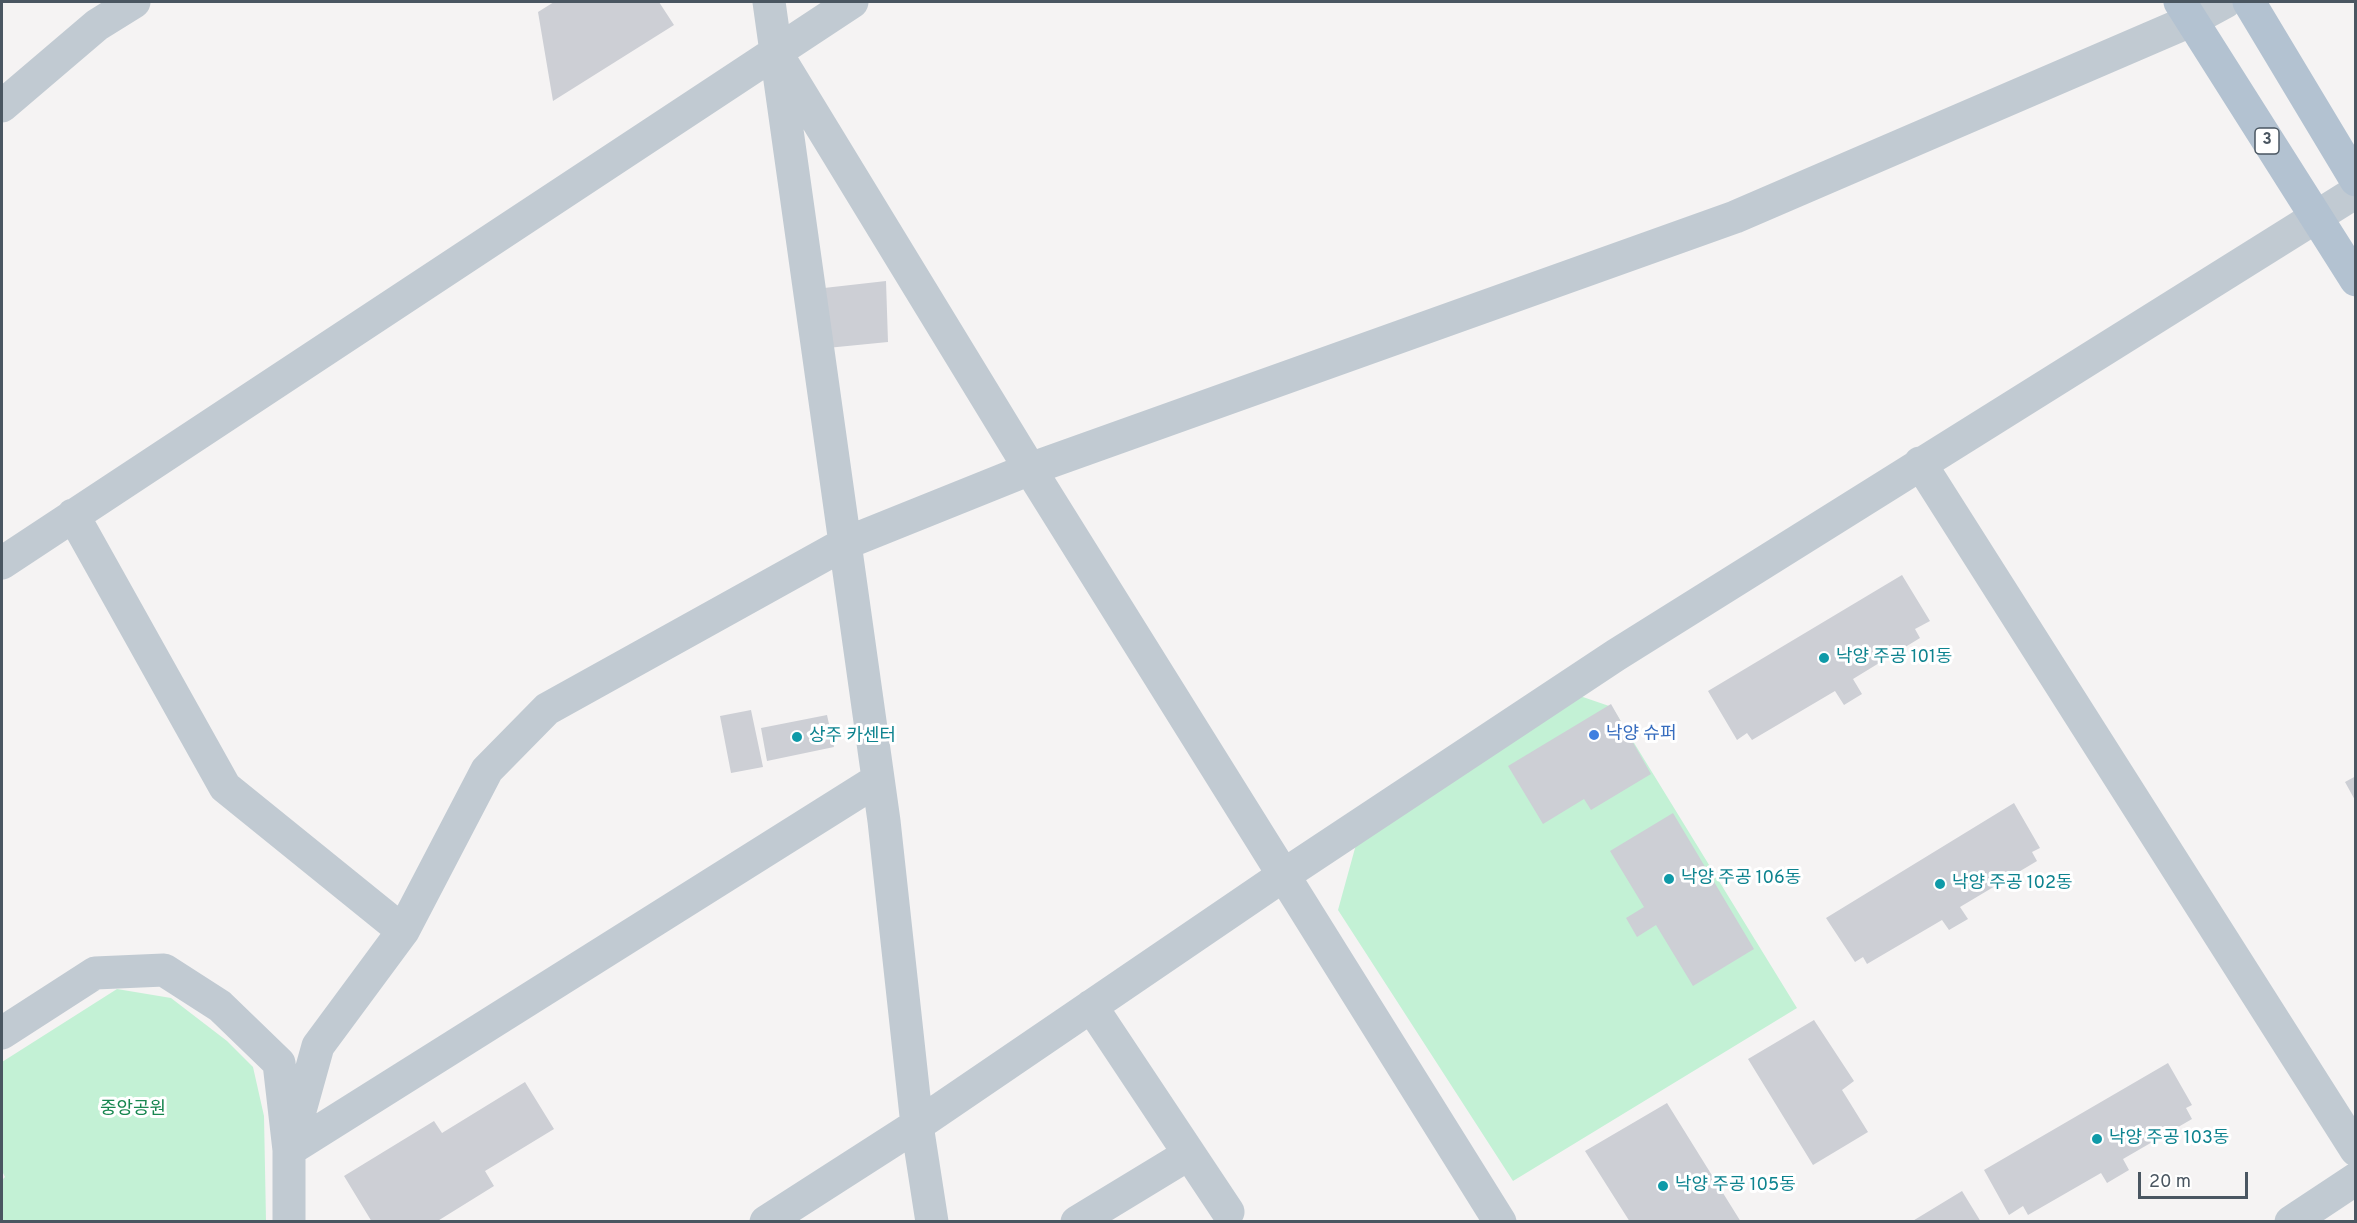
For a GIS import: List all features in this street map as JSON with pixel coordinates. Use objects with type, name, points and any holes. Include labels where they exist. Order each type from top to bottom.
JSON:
[{"type":"main road","points":[[2249,2],[2355,180]]},
{"type":"main road","name":"3","points":[[2185,11],[2355,280]]},
{"type":"street","points":[[2,106],[89,13],[134,2]]},
{"type":"street","points":[[769,2],[846,543],[876,781],[884,821],[917,1125],[932,1221]]},
{"type":"street","points":[[2,563],[852,2]]},
{"type":"street","points":[[289,1150],[318,1046],[403,931],[488,770],[547,709],[846,543],[1030,469],[1735,217],[2185,11],[2225,2]]},
{"type":"street","points":[[775,51],[1030,469],[1500,1221]]},
{"type":"street","points":[[766,1221],[917,1125],[1284,875],[1616,655],[2355,192]]},
{"type":"street","points":[[1920,463],[2355,1150]]},
{"type":"street","points":[[73,515],[225,787],[403,931]]},
{"type":"street","points":[[289,1150],[876,781]]},
{"type":"street","points":[[2,1033],[95,973],[164,970],[220,1006],[279,1063],[289,1150],[289,1221]]},
{"type":"street","points":[[1091,1006],[1228,1212]]},
{"type":"street","points":[[1077,1221],[1189,1154]]},
{"type":"street","points":[[2291,1221],[2352,1189]]},
{"type":"green space","points":[[1580,696],[1612,707],[1797,1008],[1513,1181],[1338,910],[1357,841]]},
{"type":"green space","name":"중앙공원","points":[[117,989],[171,998],[227,1041],[253,1067],[264,1116],[266,1221],[2,1221],[2,1180],[5,1177],[2,1171],[2,1062]]},
{"type":"building","points":[[554,2],[659,2],[674,25],[553,101],[538,12]]},
{"type":"building","points":[[886,281],[888,342],[827,348],[824,288]]},
{"type":"building","name":"낙양 주공 101동","points":[[1902,575],[1930,621],[1915,629],[1920,638],[1853,679],[1862,694],[1844,705],[1835,691],[1752,740],[1747,733],[1737,740],[1708,691]]},
{"type":"building","name":"낙양 슈퍼","points":[[1611,704],[1651,774],[1591,810],[1584,799],[1543,824],[1508,766]]},
{"type":"building","points":[[751,710],[763,767],[731,773],[720,716]]},
{"type":"building","name":"상주 카센터","points":[[827,715],[834,747],[767,761],[761,728]]},
{"type":"building","points":[[2356,776],[2356,802],[2345,782]]},
{"type":"building","name":"낙양 주공 102동","points":[[2014,803],[2040,848],[2032,852],[2037,861],[1960,907],[1968,919],[1949,930],[1942,920],[1867,964],[1863,957],[1855,962],[1826,918]]},
{"type":"building","name":"낙양 주공 106동","points":[[1673,813],[1754,949],[1693,986],[1656,925],[1637,937],[1626,918],[1644,907],[1610,851]]},
{"type":"building","points":[[1814,1020],[1854,1081],[1842,1090],[1868,1132],[1813,1165],[1748,1059]]},
{"type":"building","name":"낙양 주공 103동","points":[[2168,1063],[2192,1105],[2186,1108],[2192,1119],[2123,1159],[2129,1170],[2107,1183],[2101,1173],[2028,1215],[2023,1206],[2009,1215],[1984,1170]]},
{"type":"building","points":[[525,1082],[554,1129],[485,1171],[494,1186],[436,1222],[372,1222],[344,1176],[434,1121],[442,1133]]},
{"type":"building","name":"낙양 주공 105동","points":[[1667,1103],[1741,1222],[1630,1222],[1585,1151]]},
{"type":"building","points":[[1962,1191],[1981,1222],[1911,1222]]},
{"type":"place","name":"낙양 주공 101동","points":[[1824,658]]},
{"type":"place","name":"낙양 슈퍼","points":[[1594,735]]},
{"type":"place","name":"상주 카센터","points":[[797,737]]},
{"type":"place","name":"낙양 주공 106동","points":[[1669,879]]},
{"type":"place","name":"낙양 주공 102동","points":[[1940,884]]},
{"type":"place","name":"낙양 주공 103동","points":[[2097,1139]]},
{"type":"place","name":"낙양 주공 105동","points":[[1663,1186]]}]
